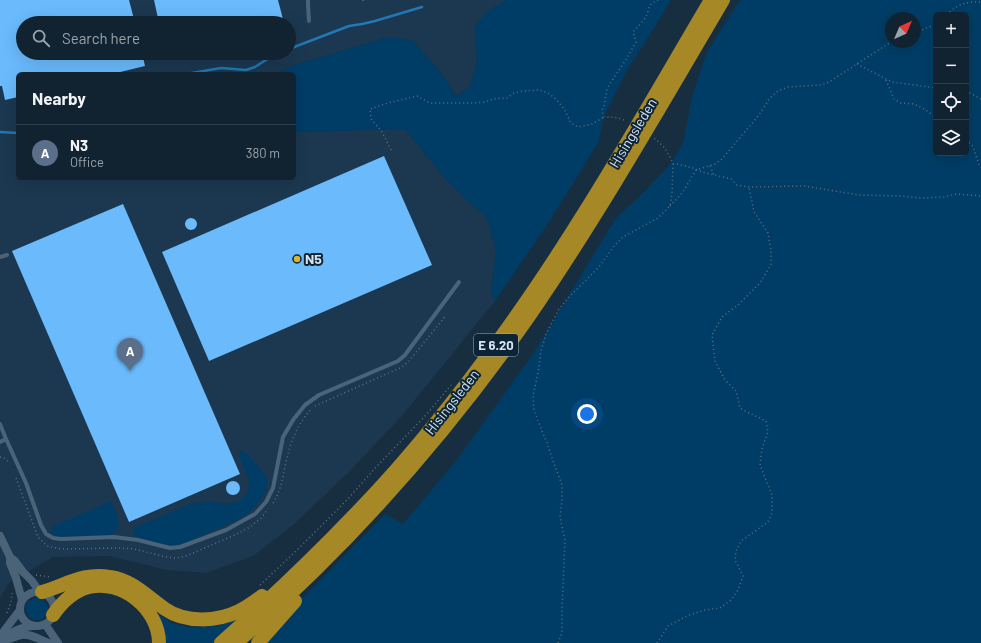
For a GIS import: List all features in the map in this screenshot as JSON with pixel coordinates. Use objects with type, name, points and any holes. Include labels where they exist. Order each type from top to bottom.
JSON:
[{"type":"highway","name":"Hisingsleden","points":[[221,643],[281,589],[370,499],[452,402],[501,338],[541,280],[598,191],[711,0]]},
{"type":"highway","name":"Hisingsleden","points":[[236,643],[287,597],[331,554],[389,493],[453,418],[498,359],[576,246],[723,0]]},
{"type":"highway","points":[[258,643],[308,587],[363,531],[363,521]]},
{"type":"highway","points":[[41,592],[83,577],[101,575],[133,585],[171,613],[187,618],[205,619],[231,614],[247,607],[267,592],[295,566],[304,566]]},
{"type":"highway","points":[[49,620],[65,600],[75,593],[88,587],[102,585],[116,588],[132,596],[141,603],[146,608],[153,620],[160,643]]},
{"type":"street","points":[[0,536],[10,557],[41,592],[49,596],[53,601],[54,608],[49,620],[39,626],[23,627],[14,631],[0,641]]},
{"type":"street","points":[[10,557],[10,563],[18,582],[22,600]]},
{"type":"street","points":[[34,626],[29,624],[21,616],[20,605],[24,597],[31,592],[41,592]]},
{"type":"street","points":[[0,641],[4,631],[20,610]]},
{"type":"street","points":[[49,620],[58,643]]},
{"type":"street","points":[[0,641],[23,634],[30,635],[48,643]]},
{"type":"lane","points":[[308,0],[309,21]]},
{"type":"lane","points":[[0,258],[7,255]]},
{"type":"lane","points":[[0,424],[26,483],[41,525],[46,534],[61,540],[114,537],[138,540],[170,548],[180,547],[226,530],[255,514],[266,502],[273,488],[283,437],[293,420],[305,405],[319,395],[398,362],[405,355],[459,282]]},
{"type":"lane","points":[[0,442],[6,440]]},
{"type":"path","points":[[363,0],[364,4]]},
{"type":"path","points":[[604,117],[602,111],[608,89],[636,42],[633,32],[645,18],[649,6],[658,0]]},
{"type":"path","points":[[950,12],[960,4],[966,2],[981,2]]},
{"type":"path","points":[[921,30],[933,25]]},
{"type":"path","points":[[558,643],[562,634],[565,540],[560,517],[562,485],[534,410],[532,396],[546,334],[559,309],[599,267],[614,246],[623,237],[658,218],[683,192],[696,170],[715,164],[722,159],[759,114],[770,98],[778,91],[788,87],[821,85],[829,82],[885,46]]},
{"type":"path","points":[[857,64],[892,82],[933,88]]},
{"type":"path","points":[[885,79],[894,99],[900,103],[914,104],[933,116]]},
{"type":"path","points":[[392,150],[382,132],[371,119],[370,109],[417,96],[430,103],[474,104],[493,98],[507,98],[514,93],[523,91],[539,90],[548,93],[556,100],[564,109],[571,123],[578,127],[592,124],[604,117],[619,117],[624,120]]},
{"type":"path","points":[[969,93],[981,99]]},
{"type":"path","points":[[624,125],[628,118]]},
{"type":"path","points":[[654,138],[665,148],[673,164],[670,206]]},
{"type":"path","points":[[969,143],[973,146],[981,167]]},
{"type":"path","points":[[673,164],[731,179],[738,185],[749,187],[804,186],[859,195],[921,198],[943,197],[956,194],[981,196]]},
{"type":"path","points":[[710,166],[714,175]]},
{"type":"path","points":[[657,643],[668,626],[689,615],[705,610],[720,608],[731,600],[738,590],[743,576],[735,560],[736,551],[741,541],[768,522],[772,513],[772,495],[760,465],[762,448],[768,432],[766,421],[740,408],[736,391],[725,380],[715,361],[712,335],[722,317],[738,305],[760,283],[772,265],[768,233],[754,212],[749,187]]},
{"type":"path","points":[[15,476],[36,533],[40,540],[47,546],[62,549],[125,548],[173,558],[194,553],[242,531],[261,518],[278,496],[292,439],[300,424],[310,411],[318,404],[404,366],[444,318],[437,312]]},
{"type":"path","points":[[261,585],[344,502],[429,411],[453,382]]},
{"type":"path","points":[[0,457],[7,460],[11,465]]},
{"type":"path","points":[[29,578],[36,575],[52,577]]},
{"type":"path","points":[[6,614],[12,598],[11,585],[18,582]]},
{"type":"shaded area","points":[[0,0],[506,0],[490,10],[475,26],[477,62],[470,87],[456,96],[440,72],[412,40],[389,37],[294,65],[280,72],[16,72],[16,180],[296,180],[296,132],[405,129],[450,184],[487,218],[496,250],[491,292],[495,301],[401,417],[349,472],[292,526],[253,556],[206,573],[167,570],[109,556],[53,557],[10,582],[0,598]]},
{"type":"shaded area","points":[[506,0],[671,0],[627,70],[604,116],[599,141],[549,222],[495,301],[491,292],[496,250],[487,218],[450,184],[405,129],[296,132],[296,72],[280,72],[294,65],[389,37],[412,40],[440,72],[456,96],[470,87],[477,62],[475,26],[490,10]]},
{"type":"shaded area","points":[[740,0],[981,0],[981,643],[263,643],[289,612],[385,514],[403,524],[456,461],[533,354],[616,218],[669,166],[683,144],[692,97],[706,54]]},
{"type":"shaded area","points":[[241,451],[251,459],[267,478],[267,487],[265,492],[250,512],[234,522],[182,544],[162,544],[135,536],[133,530],[136,527],[192,503],[231,503],[242,499],[248,492],[249,482],[241,461],[239,452]]},
{"type":"shaded area","points":[[111,501],[118,518],[118,527],[112,535],[60,537],[51,532],[51,529],[54,526]]},
{"type":"shaded area","points":[[37,598],[45,601],[48,609],[45,617],[37,620],[29,617],[26,609],[29,601]]},
{"type":"shaded area","points":[[157,614],[176,624],[197,627],[224,624],[244,614],[241,619],[214,643],[165,643]]},
{"type":"building","points":[[0,0],[129,0],[133,16],[16,16],[16,60],[144,60],[145,66],[120,72],[16,72],[16,97],[5,100],[2,86],[0,86]]},
{"type":"building","points":[[154,0],[278,0],[282,16],[157,16]]},
{"type":"building","name":"N5","points":[[384,156],[432,265],[209,361],[162,252]]},
{"type":"building","points":[[123,204],[240,474],[129,522],[12,251]]},
{"type":"building","points":[[189,218],[193,218],[197,224],[193,230],[189,230],[185,226],[185,222]]},
{"type":"building","points":[[233,481],[238,483],[240,488],[238,493],[233,495],[228,493],[226,488],[228,483]]},
{"type":"waterway","points":[[296,46],[349,26],[375,21],[422,7]]},
{"type":"waterway","points":[[198,72],[221,68],[246,70],[255,67],[266,60]]},
{"type":"waterway","points":[[0,132],[16,133]]},
{"type":"place","name":"N5","points":[[297,259]]},
{"type":"place","name":"N3","points":[[130,371]]}]
